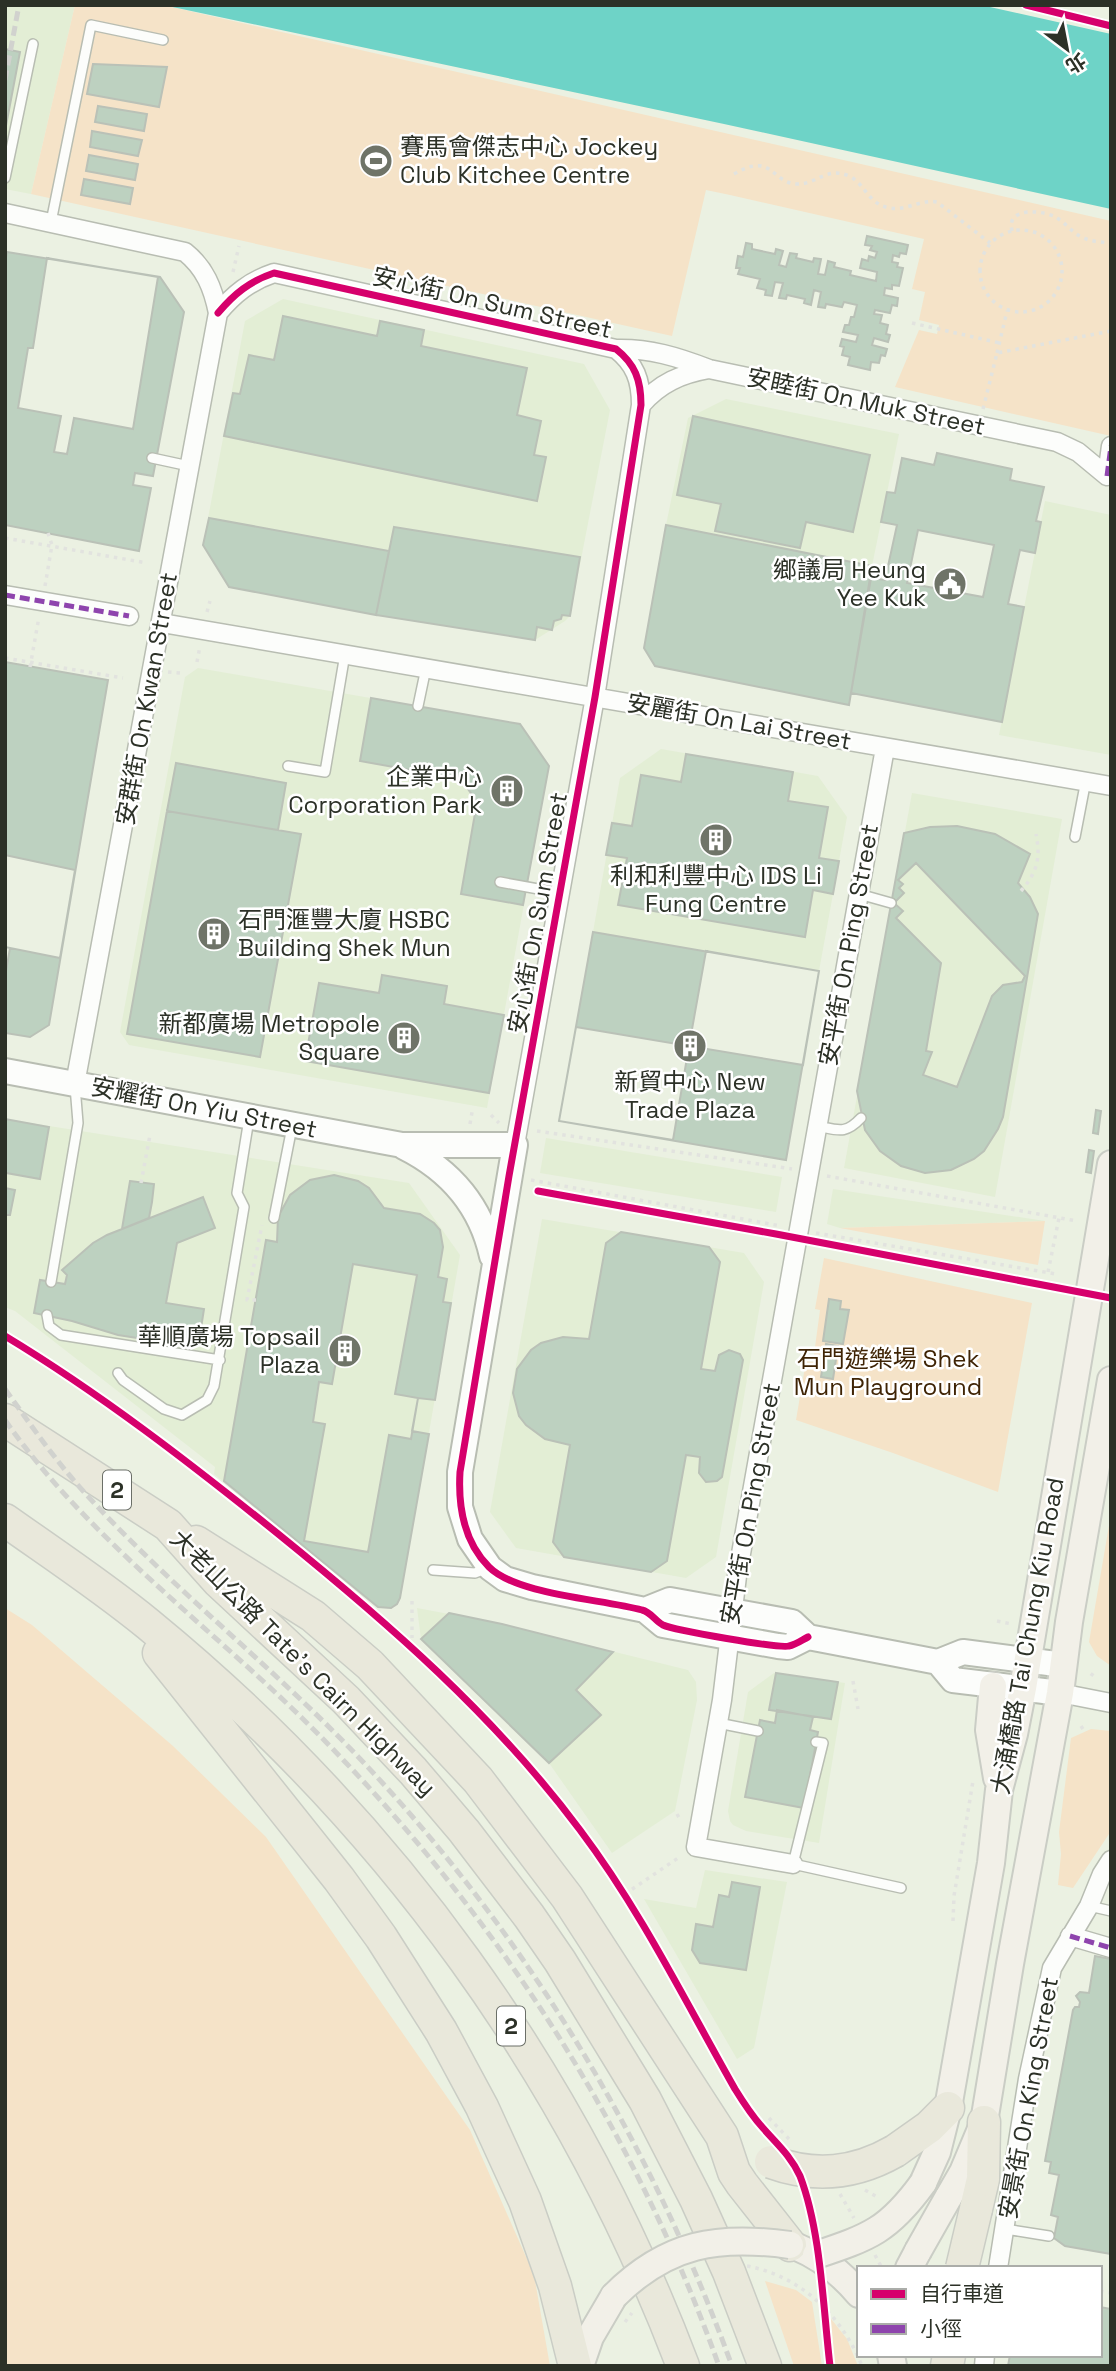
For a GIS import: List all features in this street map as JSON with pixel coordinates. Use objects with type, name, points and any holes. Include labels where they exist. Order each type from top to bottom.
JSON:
[{"type":"highway","name":"大老山公路 Tate's Cairn Highway","points":[[5,1420],[168,1525],[219,1582],[291,1647],[392,1748],[464,1831],[529,1916],[614,2045],[645,2100],[702,2211],[765,2366]]},
{"type":"highway","name":"2","points":[[5,1520],[98,1586],[187,1657],[301,1762],[401,1876],[468,1962],[527,2050],[580,2142],[632,2242],[683,2366]]},
{"type":"highway","points":[[168,1525],[313,1616],[370,1665],[478,1780],[553,1878],[601,1948],[722,2136],[734,2172],[748,2194],[803,2250]]},
{"type":"highway","points":[[98,1586],[187,1687],[326,1863],[381,1937],[441,2031],[492,2126],[525,2201],[555,2286],[577,2366]]},
{"type":"highway","points":[[722,2136],[771,2162],[808,2172],[841,2172],[869,2165],[895,2151],[929,2127],[948,2108]]},
{"type":"highway","points":[[962,2266],[962,2204],[984,2179],[984,2122]]},
{"type":"main road","name":"大涌橋路 Tai Chung Kiu Road","points":[[803,2250],[854,2242],[887,2225],[923,2183],[937,2152],[948,2108],[991,1863],[999,1790],[1023,1688],[1111,1164]]},
{"type":"main road","name":"大涌橋路 Tai Chung Kiu Road","points":[[984,2122],[1014,1937],[1060,1693],[1069,1622],[1111,1380]]},
{"type":"main road","points":[[993,1686],[989,1730],[999,1790]]},
{"type":"main road","points":[[911,2266],[962,2204]]},
{"type":"main road","points":[[577,2366],[590,2337],[624,2303],[633,2277],[673,2253],[694,2246],[744,2240],[803,2250],[857,2292]]},
{"type":"street","points":[[5,213],[185,252],[196,261],[205,275],[214,293],[218,313]]},
{"type":"street","name":"安心街 On Sum Street","points":[[218,313],[232,296],[259,278],[274,273],[615,349],[633,366],[639,380],[641,405],[595,697],[494,1264],[459,1490],[462,1515],[470,1539],[490,1568],[516,1583],[645,1611],[663,1625],[728,1639],[788,1647],[808,1637]]},
{"type":"street","name":"安群街 On Kwan Street","points":[[75,1084],[218,313]]},
{"type":"street","name":"安睦街 On Muk Street","points":[[615,349],[639,348],[679,357],[709,369],[1058,442],[1078,452],[1109,476]]},
{"type":"street","points":[[641,405],[654,391],[672,379],[709,369]]},
{"type":"street","points":[[1109,476],[1111,446]]},
{"type":"street","points":[[5,595],[130,616]]},
{"type":"street","name":"安麗街 On Lai Street","points":[[162,623],[1110,785]]},
{"type":"street","name":"安平街 On Ping Street","points":[[696,1846],[718,1723],[732,1610],[885,748]]},
{"type":"street","name":"安耀街 On Yiu Street","points":[[5,1071],[402,1145],[514,1145]]},
{"type":"street","name":"安耀街 On Yiu Street","points":[[402,1145],[440,1169],[470,1202],[489,1242],[494,1264]]},
{"type":"street","name":"安心街 On Sum Street","points":[[645,1611],[670,1600],[792,1622],[808,1637],[937,1662],[963,1652],[1064,1665]]},
{"type":"street","name":"安心街 On Sum Street","points":[[937,1662],[953,1680],[1023,1688]]},
{"type":"street","points":[[1023,1688],[1111,1703]]},
{"type":"street","points":[[696,1846],[793,1864]]},
{"type":"street","name":"安景街 On King Street","points":[[998,2266],[1028,2079],[1052,1968],[1089,1906],[1111,1860]]},
{"type":"street","points":[[1070,1936],[1111,1948]]},
{"type":"lane","points":[[51,222],[91,25],[163,40]]},
{"type":"lane","points":[[5,178],[10,129],[33,44]]},
{"type":"lane","points":[[152,458],[190,466]]},
{"type":"lane","points":[[288,766],[325,772],[345,654]]},
{"type":"lane","points":[[418,706],[426,668]]},
{"type":"lane","points":[[1075,837],[1086,780]]},
{"type":"lane","points":[[500,882],[560,893]]},
{"type":"lane","points":[[859,894],[891,903]]},
{"type":"lane","points":[[51,1282],[78,1123],[75,1084]]},
{"type":"lane","points":[[118,1373],[123,1380],[164,1409],[182,1415],[207,1400],[214,1386],[220,1360],[244,1207],[237,1193],[249,1117]]},
{"type":"lane","points":[[817,1126],[841,1131],[850,1128],[861,1118]]},
{"type":"lane","points":[[274,1218],[293,1125]]},
{"type":"lane","points":[[47,1315],[49,1326],[61,1335],[220,1360]]},
{"type":"lane","points":[[433,1570],[475,1573],[490,1568]]},
{"type":"lane","points":[[718,1723],[758,1731]]},
{"type":"lane","points":[[816,1742],[823,1743],[793,1864],[901,1888]]},
{"type":"lane","points":[[1089,1906],[1111,1911]]},
{"type":"lane","points":[[1005,2229],[1049,2236]]},
{"type":"path","points":[[734,174],[745,167],[757,165],[768,168],[789,182],[801,184],[823,174],[849,176],[872,200],[887,207],[905,208],[929,200],[937,202],[990,243]]},
{"type":"path","points":[[1012,231],[1012,219],[1021,214],[1045,212],[1081,237],[1111,243]]},
{"type":"path","points":[[1026,230],[1040,234],[1051,242],[1059,253],[1062,281],[1047,304],[1021,313],[1007,311],[995,304],[980,282],[979,268],[990,243],[1000,235],[1026,230]]},
{"type":"path","points":[[233,272],[239,246]]},
{"type":"path","points":[[983,410],[1007,311]]},
{"type":"path","points":[[912,323],[1000,343]]},
{"type":"path","points":[[997,353],[1111,331]]},
{"type":"path","points":[[5,538],[147,563]]},
{"type":"path","points":[[5,658],[123,678]]},
{"type":"path","points":[[1021,891],[1038,867],[1037,835]]},
{"type":"path","points":[[470,1124],[472,1112]]},
{"type":"path","points":[[491,1115],[500,1125]]},
{"type":"path","points":[[141,1183],[150,1135]]},
{"type":"path","points":[[604,1203],[797,1238]]},
{"type":"path","points":[[1048,1272],[1059,1218]]},
{"type":"path","points":[[256,1300],[247,1300],[263,1221]]},
{"type":"path","points":[[412,1601],[412,1638]]},
{"type":"path","points":[[997,1621],[1015,1625]]},
{"type":"path","points":[[403,1641],[412,1649]]},
{"type":"path","points":[[853,1681],[858,1709]]},
{"type":"path","points":[[953,1921],[954,1896],[975,1771]]},
{"type":"path","points":[[625,1894],[696,1846]]},
{"type":"path","points":[[618,1884],[632,1905]]},
{"type":"path","points":[[744,2266],[761,2269],[790,2281],[819,2302],[841,2326],[857,2356]]},
{"type":"path","points":[[822,2298],[825,2325]]},
{"type":"path","points":[[624,2303],[625,2322]]},
{"type":"shaded area","points":[[5,5],[75,5],[31,194],[5,189]]},
{"type":"shaded area","points":[[283,299],[584,364],[610,410],[570,616],[565,621],[535,640],[376,615],[229,587],[203,545],[245,321]]},
{"type":"shaded area","points":[[726,399],[899,434],[872,566],[666,525],[688,418]]},
{"type":"shaded area","points":[[1045,501],[1111,515],[1111,755],[999,735]]},
{"type":"shaded area","points":[[198,668],[520,724],[549,766],[487,1108],[129,1045],[120,1032],[185,677]]},
{"type":"shaded area","name":"利和利豐中心 IDS Li Fung Centre","points":[[661,749],[818,776],[847,817],[819,971],[593,932],[620,778]]},
{"type":"shaded area","points":[[912,793],[1062,819],[995,1197],[844,1168]]},
{"type":"shaded area","points":[[5,1119],[409,1183],[460,1255],[397,1604],[391,1608],[378,1607],[214,1474],[215,1467],[15,1311],[5,1307]]},
{"type":"shaded area","points":[[546,1138],[782,1177],[776,1212],[540,1173]]},
{"type":"shaded area","points":[[833,1189],[1045,1221],[840,1228],[827,1224]]},
{"type":"shaded area","points":[[542,1219],[744,1253],[764,1282],[716,1557],[686,1578],[516,1548],[490,1512]]},
{"type":"shaded area","points":[[417,1608],[502,1624],[688,1670],[696,1682],[697,1700],[675,1811],[612,1853],[549,1763],[421,1639]]},
{"type":"shaded area","points":[[774,1673],[845,1683],[819,1843],[746,1831],[730,1821],[728,1811],[748,1692]]},
{"type":"shaded area","points":[[705,1870],[787,1882],[754,2048],[737,2059],[644,1899],[696,1908]]},
{"type":"green space","name":"賽馬會傑志中心 Jockey Club Kitchee Centre","points":[[75,5],[163,5],[1111,221],[1111,436],[895,387],[919,330],[937,334],[939,325],[919,320],[925,292],[912,289],[924,239],[730,195],[706,190],[672,336],[31,194]]},
{"type":"green space","points":[[1045,1221],[1038,1265],[840,1228]]},
{"type":"green space","name":"石門遊樂場 Shek Mun Playground","points":[[824,1258],[1032,1303],[998,1492],[796,1420],[806,1361],[813,1362],[820,1310],[815,1309]]},
{"type":"green space","points":[[1111,1514],[1111,1666],[1097,1656],[1089,1642]]},
{"type":"green space","points":[[5,1608],[32,1625],[173,1746],[266,1837],[470,2130],[534,2275],[550,2366],[5,2366]]},
{"type":"green space","points":[[1091,1729],[1111,1731],[1111,1831],[1073,1888],[1058,1885],[1061,1854],[1059,1832],[1071,1738]]},
{"type":"green space","points":[[765,2281],[796,2290],[812,2302],[822,2366],[794,2366]]},
{"type":"green space","points":[[828,2315],[847,2339],[858,2366],[833,2366],[827,2331]]},
{"type":"water","points":[[163,5],[981,5],[1111,34],[1111,209],[724,124]]},
{"type":"building","points":[[5,49],[20,52],[5,131]]},
{"type":"building","points":[[93,64],[167,67],[159,107],[87,94]]},
{"type":"building","points":[[98,106],[147,114],[144,131],[95,122]]},
{"type":"building","points":[[92,131],[142,140],[138,156],[90,147]]},
{"type":"building","points":[[89,155],[138,164],[135,180],[86,171]]},
{"type":"building","points":[[84,179],[133,188],[130,204],[81,195]]},
{"type":"building","points":[[867,236],[908,245],[906,254],[900,253],[899,257],[893,255],[892,262],[903,268],[899,286],[885,288],[884,295],[898,298],[897,306],[892,305],[890,313],[875,310],[874,314],[882,315],[880,323],[888,325],[886,334],[890,335],[888,342],[874,338],[872,345],[887,349],[885,356],[881,355],[879,363],[871,362],[870,370],[848,365],[850,357],[842,355],[844,347],[840,346],[842,339],[856,342],[858,335],[843,332],[845,325],[849,325],[851,317],[854,317],[857,305],[844,302],[842,307],[826,304],[825,308],[818,307],[821,292],[814,290],[811,305],[804,303],[805,299],[787,295],[786,299],[779,298],[783,283],[775,282],[772,296],[765,295],[766,290],[757,288],[760,279],[738,274],[740,268],[736,268],[738,256],[743,257],[746,243],[752,244],[752,249],[775,254],[776,249],[783,251],[779,265],[786,267],[790,253],[797,254],[796,258],[813,262],[814,258],[821,259],[818,274],[825,275],[828,261],[835,263],[834,267],[851,271],[850,275],[876,281],[877,272],[860,268],[862,259],[868,261],[869,256],[875,258],[877,252],[870,250],[872,246],[865,245]]},
{"type":"building","points":[[7,252],[160,277],[184,312],[153,476],[135,473],[133,485],[151,488],[139,551],[5,525]]},
{"type":"building","points":[[47,258],[158,277],[133,429],[74,418],[67,454],[54,452],[61,416],[18,408],[28,348],[33,348]]},
{"type":"building","points":[[283,316],[377,336],[380,321],[424,330],[421,346],[527,368],[517,415],[541,421],[534,455],[546,457],[537,501],[224,436],[233,393],[240,394],[249,355],[274,360]]},
{"type":"building","points":[[693,416],[870,455],[853,532],[806,522],[800,548],[715,531],[721,504],[677,495]]},
{"type":"building","points":[[937,453],[1012,469],[1010,480],[1044,487],[1036,521],[1041,522],[1035,553],[1020,550],[1008,604],[1024,607],[1002,722],[851,693],[871,578],[885,580],[897,525],[881,522],[887,492],[895,493],[902,458],[934,465]],"holes":[[[918,530],[994,545],[983,597],[907,583]]]},
{"type":"building","points":[[209,518],[389,551],[376,615],[229,587],[203,545]]},
{"type":"building","points":[[666,525],[872,566],[849,705],[655,666],[644,648]]},
{"type":"building","points":[[394,527],[580,557],[570,616],[562,615],[561,619],[554,621],[552,630],[537,627],[535,640],[376,615]]},
{"type":"building","points":[[5,662],[108,680],[49,1025],[30,1037],[5,1033],[5,977],[10,948],[5,947]]},
{"type":"building","name":"企業中心 Corporation Park","points":[[371,698],[520,724],[549,766],[523,905],[461,894],[477,802],[461,779],[360,761]]},
{"type":"building","name":"利和利豐中心 IDS Li Fung Centre","points":[[686,754],[793,772],[788,801],[828,807],[819,858],[839,861],[833,894],[813,890],[805,937],[618,905],[627,858],[606,855],[612,823],[632,826],[641,775],[681,782]]},
{"type":"building","points":[[176,763],[286,783],[278,830],[167,811]]},
{"type":"building","name":"石門滙豐大廈 HSBC Building Shek Mun","points":[[167,811],[301,834],[260,1057],[127,1034]]},
{"type":"building","points":[[957,826],[995,834],[1030,854],[1018,883],[1030,897],[1038,914],[1003,1117],[998,1129],[984,1151],[974,1159],[951,1170],[925,1173],[901,1166],[880,1151],[865,1130],[857,1091],[904,833],[930,827]]},
{"type":"building","points":[[5,855],[75,870],[60,958],[5,947]]},
{"type":"building","points":[[916,863],[1025,976],[1022,982],[1003,985],[992,996],[957,1087],[923,1075],[932,1052],[926,1051],[941,963],[896,918],[903,911],[894,903],[904,893],[899,888],[903,884],[898,880]]},
{"type":"building","name":"新貿中心 New Trade Plaza","points":[[593,932],[819,971],[786,1160],[559,1121]]},
{"type":"building","points":[[706,951],[819,971],[803,1065],[689,1046]]},
{"type":"building","name":"新都廣場 Metropole Square","points":[[382,975],[447,986],[444,1004],[504,1015],[489,1093],[305,1061],[319,983],[379,993]]},
{"type":"building","points":[[576,1027],[689,1046],[673,1140],[559,1121]]},
{"type":"building","points":[[1096,1110],[1101,1111],[1098,1134],[1093,1133]]},
{"type":"building","points":[[5,1119],[49,1127],[40,1179],[6,1173],[5,1176]]},
{"type":"building","points":[[1089,1150],[1094,1151],[1091,1173],[1086,1172]]},
{"type":"building","name":"華順廣場 Topsail Plaza","points":[[334,1175],[358,1181],[369,1188],[384,1208],[420,1214],[434,1223],[440,1230],[443,1247],[438,1277],[447,1279],[443,1302],[451,1303],[435,1400],[418,1398],[412,1431],[429,1434],[400,1598],[391,1608],[378,1607],[224,1481],[266,1240],[277,1242],[278,1217],[290,1195],[310,1180]]},
{"type":"building","points":[[130,1181],[154,1184],[152,1202],[149,1218],[122,1229]]},
{"type":"building","points":[[5,1188],[15,1190],[10,1215],[5,1215]]},
{"type":"building","points":[[203,1197],[215,1228],[177,1243],[166,1303],[204,1309],[199,1341],[150,1340],[118,1335],[34,1313],[40,1280],[65,1284],[67,1275],[62,1270],[93,1243]]},
{"type":"building","points":[[621,1232],[709,1247],[720,1262],[701,1369],[715,1371],[719,1355],[729,1350],[740,1354],[743,1360],[722,1477],[717,1481],[706,1482],[699,1473],[700,1457],[686,1455],[667,1561],[651,1572],[564,1557],[553,1542],[570,1445],[545,1439],[526,1425],[519,1416],[513,1393],[517,1369],[531,1350],[541,1343],[563,1337],[589,1339],[606,1243]]},
{"type":"building","points":[[353,1264],[417,1275],[395,1394],[418,1398],[411,1439],[389,1435],[368,1552],[304,1541],[325,1424],[313,1422],[319,1382],[332,1384]]},
{"type":"building","points":[[829,1299],[841,1301],[840,1309],[849,1310],[843,1344],[823,1341]]},
{"type":"building","points":[[826,1344],[838,1346],[833,1379],[821,1377]]},
{"type":"building","points":[[449,1613],[613,1652],[576,1690],[601,1715],[549,1763],[421,1639]]},
{"type":"building","points":[[776,1673],[838,1682],[831,1719],[769,1710]]},
{"type":"building","points":[[777,1710],[813,1717],[810,1730],[818,1732],[804,1808],[745,1797],[760,1720],[775,1723]]},
{"type":"building","points":[[732,1882],[760,1887],[746,1970],[700,1963],[692,1950],[696,1924],[713,1927],[719,1895],[729,1897]]},
{"type":"building","points":[[1095,1956],[1111,1959],[1111,2254],[1065,2246],[1054,2238],[1058,2217],[1051,2215],[1059,2175],[1049,2173],[1051,2162],[1045,2161],[1073,2010],[1079,2007],[1080,2002],[1076,1996],[1080,1992],[1089,1993]]},
{"type":"building","points":[[1102,2307],[1111,2309],[1111,2366],[1008,2366],[1010,2357],[1102,2357]]},
{"type":"railway","points":[[5,80],[19,5]]},
{"type":"railway","points":[[5,1389],[84,1492],[152,1561],[295,1694],[364,1763],[423,1829],[479,1899],[531,1971],[579,2046],[623,2123],[700,2283],[732,2366]]},
{"type":"railway","points":[[5,1420],[37,1462],[108,1539],[302,1718],[369,1788],[433,1862],[492,1939],[547,2019],[598,2102],[643,2187],[684,2276],[719,2366]]},
{"type":"marked path","points":[[1107,476],[1111,446]]},
{"type":"marked path","points":[[5,595],[129,616]]},
{"type":"marked path","points":[[1070,1936],[1111,1948]]},
{"type":"cycle path","points":[[1026,5],[1111,26]]},
{"type":"cycle path","points":[[218,313],[243,289],[274,273],[616,349],[636,373],[641,405],[595,697],[509,1176],[460,1472],[460,1498],[468,1535],[480,1557],[489,1567],[519,1584],[642,1610],[663,1625],[705,1635],[781,1646],[794,1645],[808,1637]]},
{"type":"cycle path","points":[[538,1191],[1111,1298]]},
{"type":"cycle path","points":[[5,1336],[76,1381],[144,1430],[359,1601],[476,1709],[547,1788],[623,1892],[741,2099],[788,2156],[800,2176],[817,2245],[830,2366]]},
{"type":"place","name":"賽馬會傑志中心 Jockey Club Kitchee Centre","points":[[376,161]]},
{"type":"place","name":"鄉議局 Heung Yee Kuk","points":[[950,584]]},
{"type":"place","name":"企業中心 Corporation Park","points":[[507,791]]},
{"type":"place","name":"利和利豐中心 IDS Li Fung Centre","points":[[716,840]]},
{"type":"place","name":"石門滙豐大廈 HSBC Building Shek Mun","points":[[214,934]]},
{"type":"place","name":"新都廣場 Metropole Square","points":[[404,1038]]},
{"type":"place","name":"新貿中心 New Trade Plaza","points":[[690,1046]]},
{"type":"place","name":"華順廣場 Topsail Plaza","points":[[345,1351]]}]
